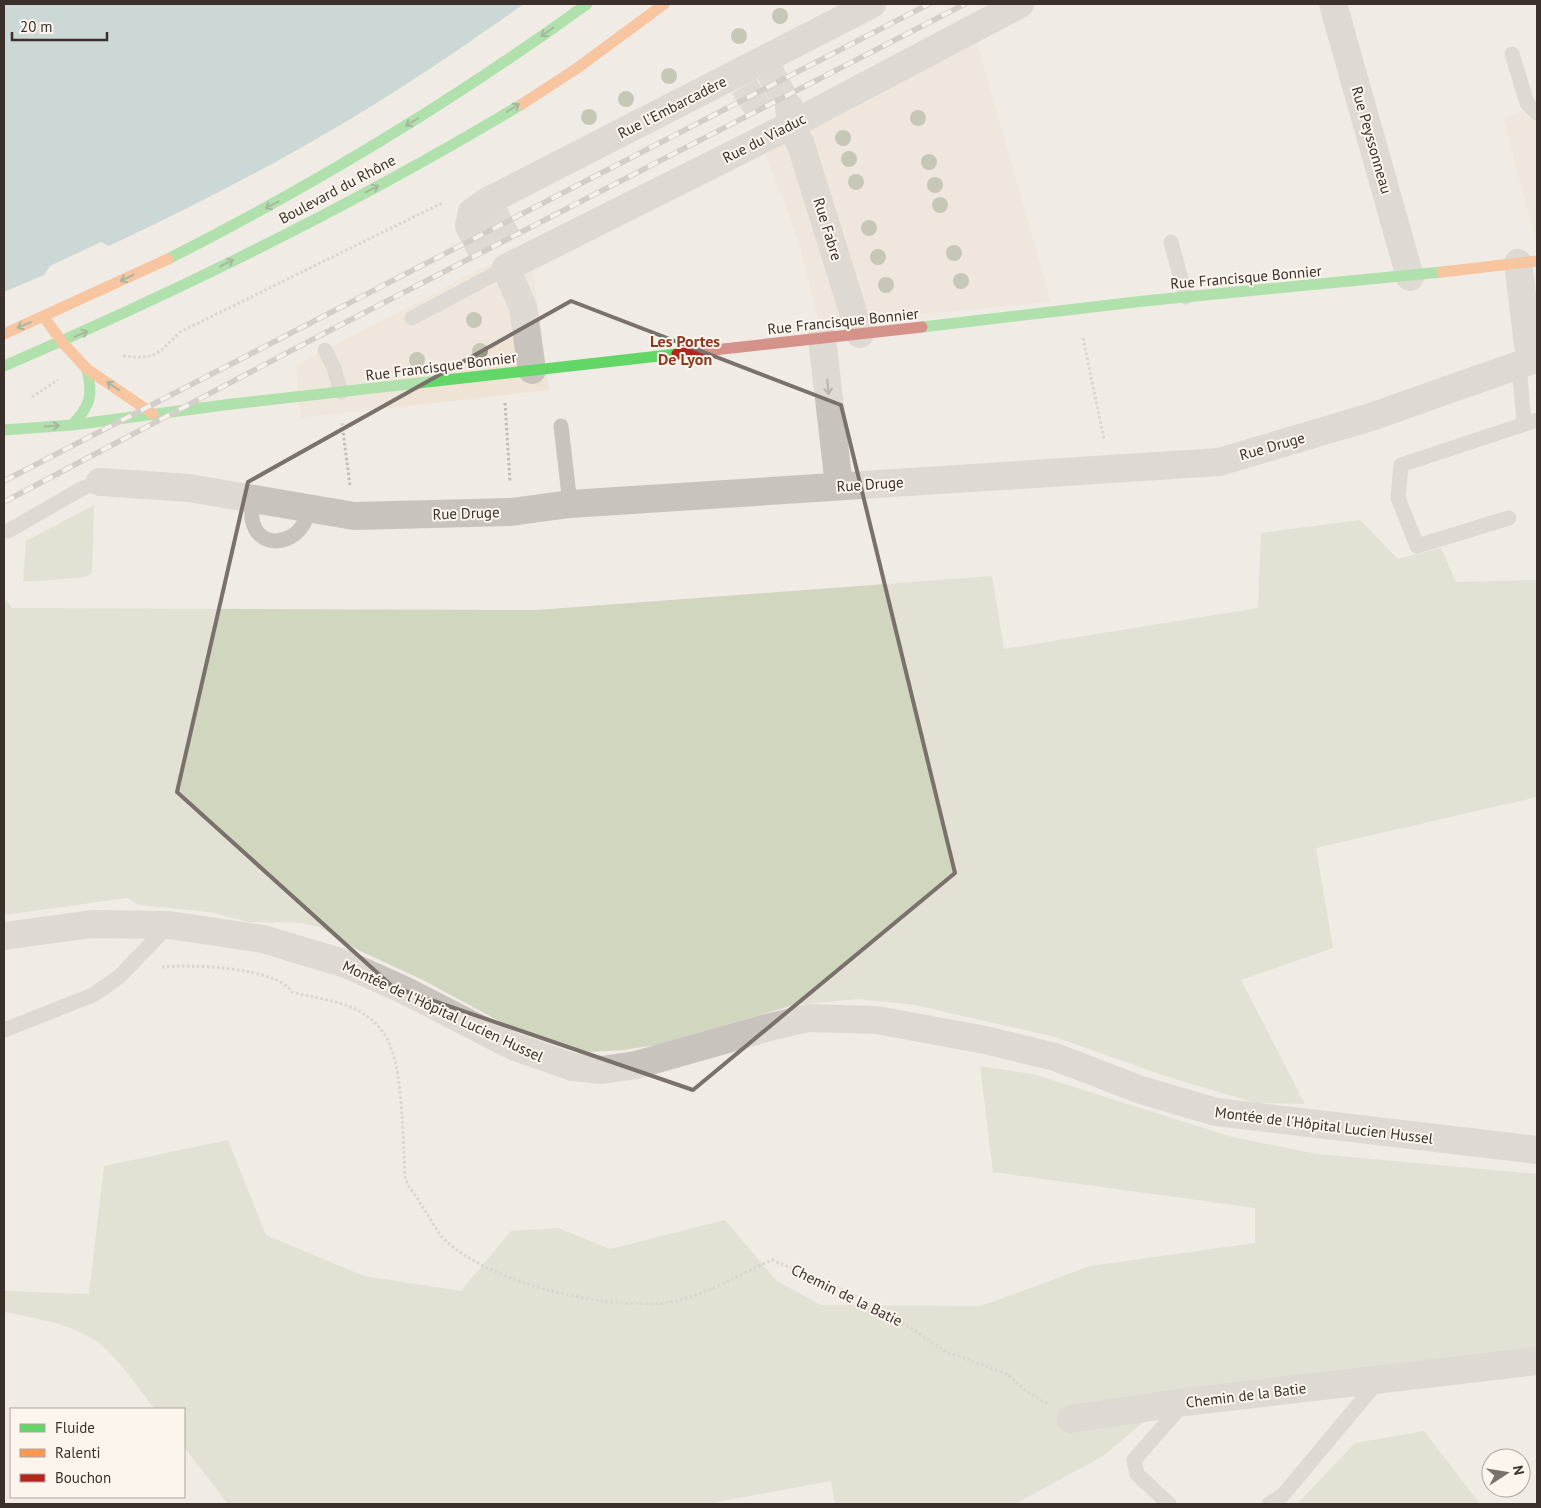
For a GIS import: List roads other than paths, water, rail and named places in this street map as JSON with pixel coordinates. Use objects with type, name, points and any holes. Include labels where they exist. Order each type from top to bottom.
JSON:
[{"type":"street","name":"Boulevard du Rhône","points":[[4,334],[44,317],[215,235],[358,156],[467,88],[587,4]]},
{"type":"street","name":"Boulevard du Rhône","points":[[4,366],[62,342],[190,283],[386,181],[489,124],[564,77],[664,4]]},
{"type":"street","name":"Rue l'Embarcadère","points":[[481,213],[741,80],[872,4]]},
{"type":"street","name":"Rue du Viaduc","points":[[502,260],[1020,4]]},
{"type":"street","name":"Rue Peyssonneau","points":[[1333,4],[1410,277]]},
{"type":"street","points":[[765,120],[790,116]]},
{"type":"street","name":"Rue Fabre","points":[[790,116],[802,145],[860,334]]},
{"type":"street","points":[[502,260],[523,307],[532,370]]},
{"type":"street","points":[[1519,364],[1530,361],[1528,262]]},
{"type":"street","name":"Rue Francisque Bonnier","points":[[4,430],[72,425],[532,370],[1013,317],[1076,307],[1410,277],[1528,262]]},
{"type":"street","points":[[44,317],[62,342],[88,369],[153,414]]},
{"type":"street","points":[[822,338],[839,486]]},
{"type":"street","name":"Rue Druge","points":[[100,482],[190,488],[354,516],[511,512],[570,504],[1220,462],[1371,417],[1519,364]]},
{"type":"street","points":[[72,425],[87,410],[92,400],[88,369]]},
{"type":"street","name":"Montée de l'Hôpital Lucien Hussel","points":[[4,936],[92,924],[169,925],[263,939],[346,964],[404,990],[515,1048],[573,1067],[602,1070],[636,1065],[808,1018],[877,1020],[985,1040],[1055,1057],[1141,1090],[1216,1112],[1537,1150]]},
{"type":"street","name":"Chemin de la Batie","points":[[1071,1419],[1185,1402],[1537,1361]]},
{"type":"lane","points":[[1512,54],[1527,103],[1537,113]]},
{"type":"lane","points":[[1171,242],[1186,297]]},
{"type":"lane","points":[[412,318],[502,260]]},
{"type":"lane","points":[[325,350],[334,368],[341,392]]},
{"type":"lane","points":[[1509,518],[1417,546],[1398,498],[1401,466],[1531,421],[1519,364]]},
{"type":"lane","points":[[561,426],[570,504]]},
{"type":"lane","points":[[8,531],[83,488],[100,482]]},
{"type":"lane","points":[[254,500],[252,519],[258,534],[269,541],[284,541],[296,533],[304,523],[307,508]]},
{"type":"lane","points":[[4,1030],[93,995],[118,977],[169,925]]},
{"type":"lane","points":[[1269,1504],[1283,1495],[1380,1380]]},
{"type":"lane","points":[[1169,1504],[1137,1474],[1134,1460],[1185,1402]]},
{"type":"water","points":[[4,4],[524,4],[405,85],[297,150],[147,228],[109,246],[101,242],[50,266],[44,275],[4,292]]},
{"type":"tunnel","points":[[770,72],[789,107]]},
{"type":"tunnel","points":[[744,86],[765,120]]},
{"type":"tunnel","points":[[494,213],[513,250]]},
{"type":"tunnel","points":[[469,226],[488,263]]},
{"type":"railway","points":[[4,481],[929,4]]},
{"type":"railway","points":[[4,502],[319,336],[965,4]]},
{"type":"district","name":"Les Portes De Lyon","points":[[685,350]]}]
